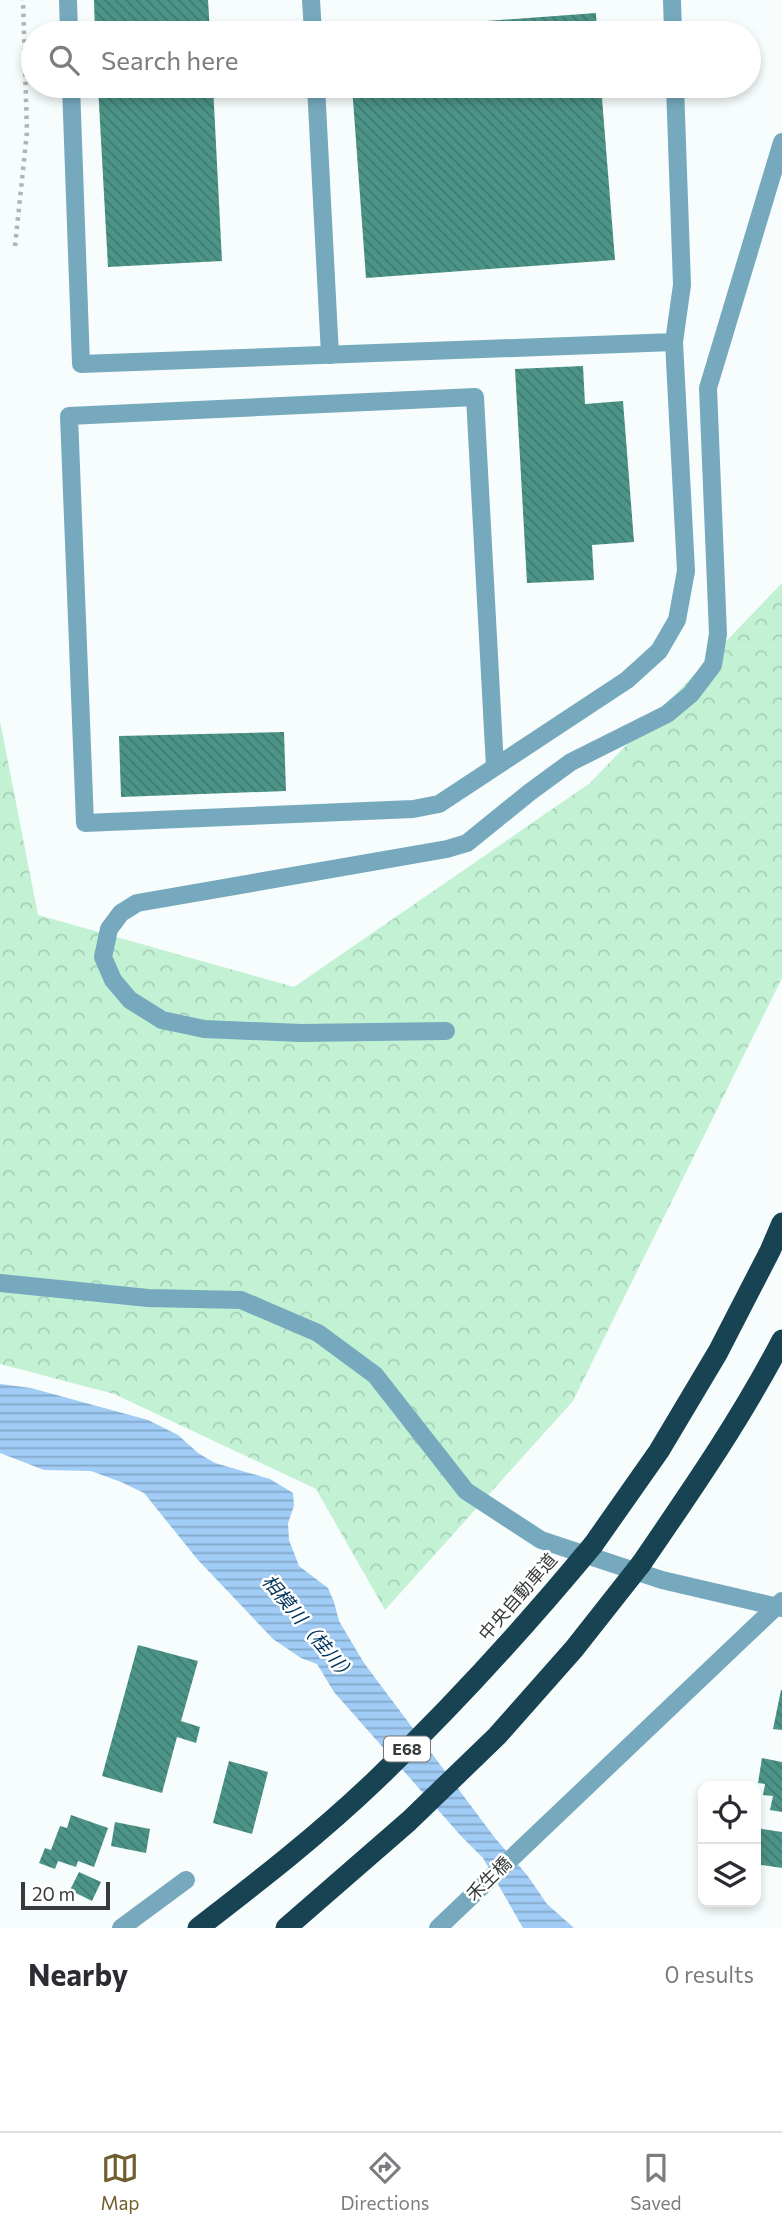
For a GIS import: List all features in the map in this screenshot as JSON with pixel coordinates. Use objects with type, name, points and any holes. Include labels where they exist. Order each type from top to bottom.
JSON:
[{"type":"highway","name":"中央自動車道","points":[[198,1928],[261,1880],[375,1781],[520,1631],[593,1545],[659,1451],[718,1352],[782,1223]]},
{"type":"highway","points":[[286,1928],[409,1821],[497,1736],[574,1649],[641,1564],[704,1474],[782,1340]]},
{"type":"street","points":[[68,0],[69,21]]},
{"type":"street","points":[[311,0],[312,21]]},
{"type":"street","points":[[672,0],[673,21]]},
{"type":"street","points":[[71,98],[81,364],[674,342]]},
{"type":"street","points":[[317,98],[330,355]]},
{"type":"street","points":[[495,766],[475,397],[69,416],[85,823],[413,809],[439,804],[627,680],[659,651],[677,620],[686,570],[674,342],[682,285],[675,98]]},
{"type":"street","points":[[446,1031],[301,1033],[204,1029],[162,1020],[130,1000],[113,980],[103,957],[109,929],[121,913],[137,903],[467,844],[571,762],[667,714],[691,694],[713,665],[718,634],[708,388],[782,142]]},
{"type":"street","points":[[0,1283],[148,1298],[241,1300],[318,1333],[375,1375],[466,1491],[541,1540],[662,1580],[781,1605]]},
{"type":"street","name":"禾生橋","points":[[441,1925],[781,1605]]},
{"type":"street","points":[[121,1928],[186,1880]]},
{"type":"path","points":[[23,0],[24,21]]},
{"type":"path","points":[[15,246],[27,132],[26,98]]},
{"type":"green space","points":[[782,583],[782,978],[573,1401],[385,1610],[316,1489],[114,1394],[0,1364],[0,721],[38,915],[294,987],[590,783]]},
{"type":"water","name":"相模川（桂川）","points":[[0,1384],[31,1388],[148,1420],[178,1435],[198,1453],[215,1463],[270,1479],[293,1493],[294,1506],[288,1523],[289,1540],[299,1566],[328,1588],[339,1621],[364,1663],[547,1904],[574,1928],[523,1928],[483,1858],[334,1692],[317,1664],[301,1658],[273,1639],[198,1560],[144,1493],[91,1471],[44,1470],[0,1453]]},
{"type":"building","points":[[94,0],[208,0],[209,21],[95,21]]},
{"type":"building","points":[[596,13],[596,21],[486,21]]},
{"type":"building","points":[[99,98],[214,98],[222,261],[108,267]]},
{"type":"building","points":[[353,98],[602,98],[615,260],[366,278]]},
{"type":"building","points":[[583,366],[585,404],[623,401],[634,542],[592,545],[594,580],[527,583],[515,369]]},
{"type":"building","points":[[284,732],[286,791],[121,797],[119,736]]},
{"type":"building","points":[[138,1645],[198,1661],[181,1721],[200,1727],[196,1743],[177,1737],[162,1793],[102,1776]]},
{"type":"building","points":[[782,1690],[782,1730],[773,1729]]},
{"type":"building","points":[[762,1758],[782,1762],[782,1812],[770,1810],[773,1796],[763,1795],[765,1784],[758,1781]]},
{"type":"building","points":[[229,1761],[268,1772],[252,1834],[213,1823]]},
{"type":"building","points":[[71,1815],[108,1828],[94,1867],[78,1861],[76,1867],[58,1861],[55,1869],[39,1863],[45,1848],[51,1850],[60,1826],[67,1828]]},
{"type":"building","points":[[115,1822],[150,1829],[146,1853],[111,1846]]},
{"type":"building","points":[[761,1829],[782,1832],[782,1868],[761,1865]]},
{"type":"building","points":[[79,1872],[101,1882],[92,1901],[70,1890]]}]
